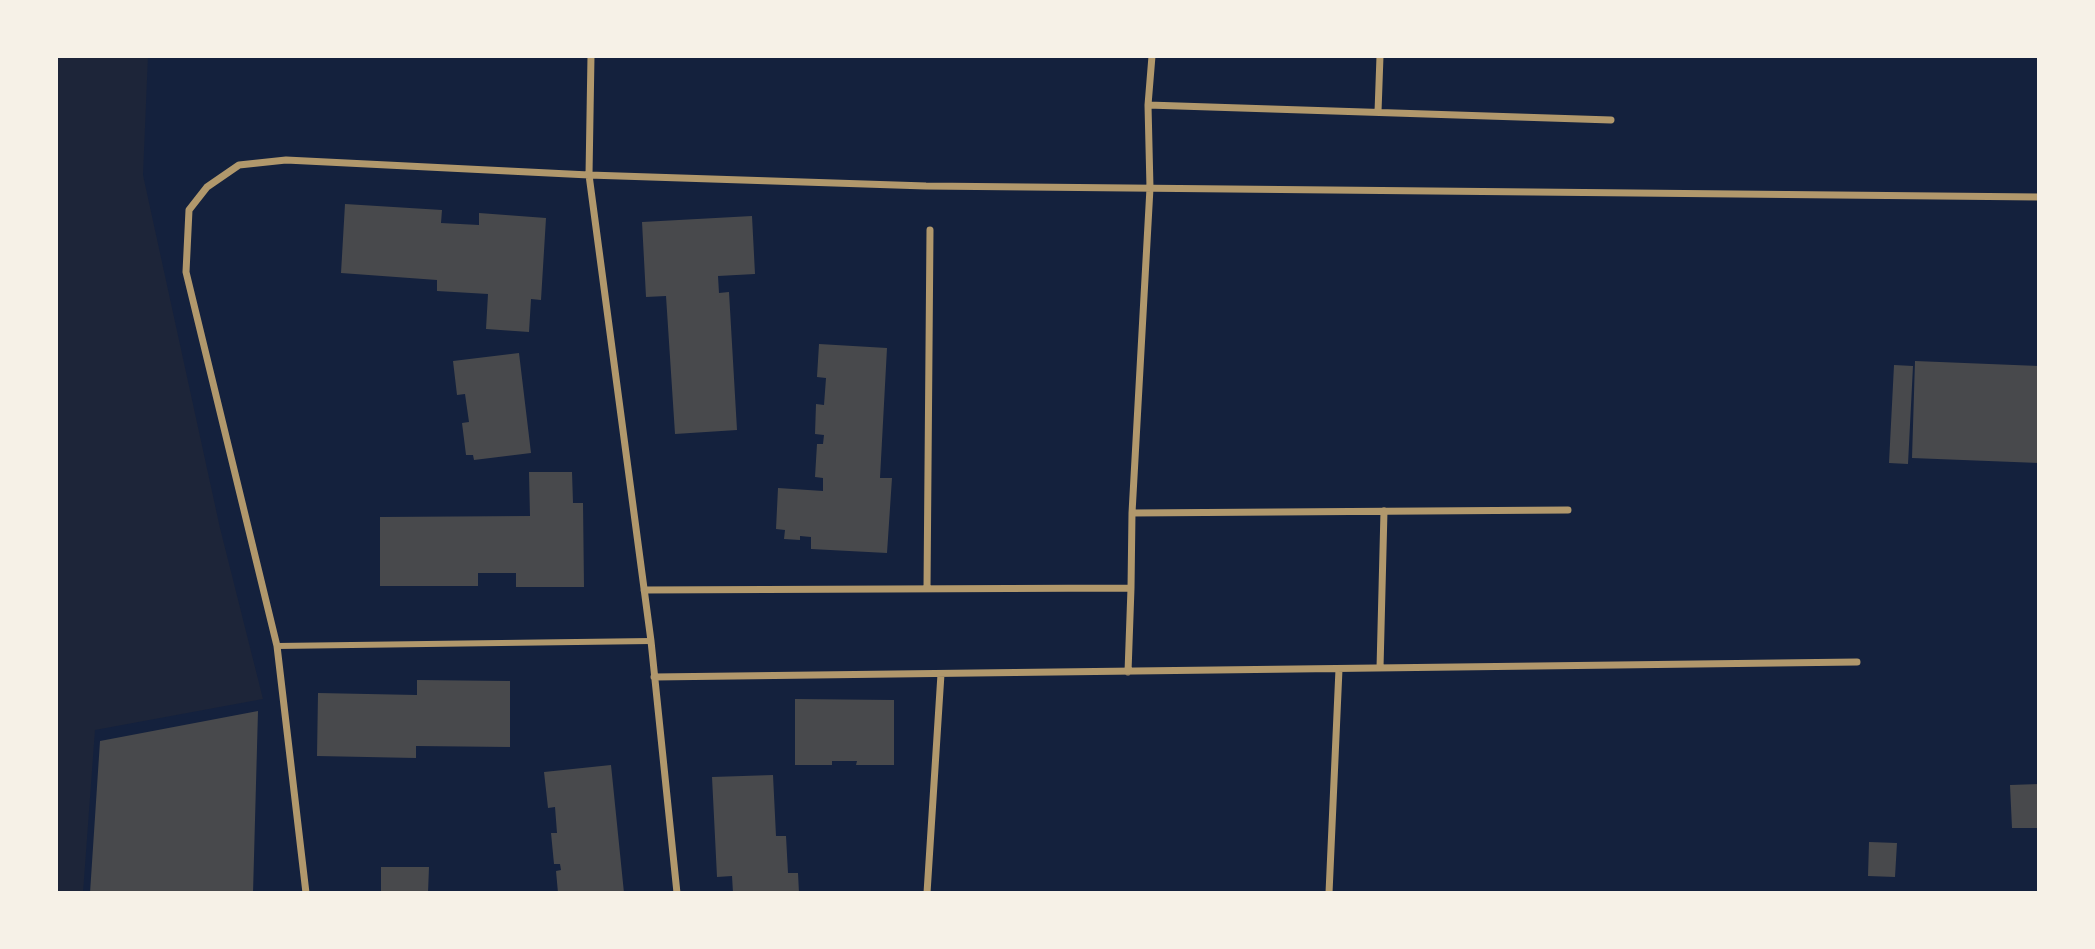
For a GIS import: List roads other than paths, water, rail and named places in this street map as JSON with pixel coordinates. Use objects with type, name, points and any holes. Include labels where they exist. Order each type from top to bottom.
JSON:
[{"type":"street","points":[[591,56],[589,175],[651,641],[677,893]]},
{"type":"street","points":[[1128,671],[1132,513],[1150,188],[1148,105],[1152,56]]},
{"type":"street","points":[[1378,112],[1380,56]]},
{"type":"street","points":[[1148,105],[1611,120]]},
{"type":"street","points":[[306,893],[277,646],[186,272],[188,210],[207,187],[239,165],[286,160],[589,175],[926,186],[2039,197]]},
{"type":"street","points":[[927,588],[930,230]]},
{"type":"street","points":[[1132,513],[1568,510]]},
{"type":"street","points":[[1380,668],[1384,511]]},
{"type":"street","points":[[644,590],[1131,588]]},
{"type":"street","points":[[277,646],[651,641]]},
{"type":"street","points":[[654,677],[1857,662]]},
{"type":"street","points":[[1329,893],[1339,669]]},
{"type":"street","points":[[927,893],[941,674]]}]
